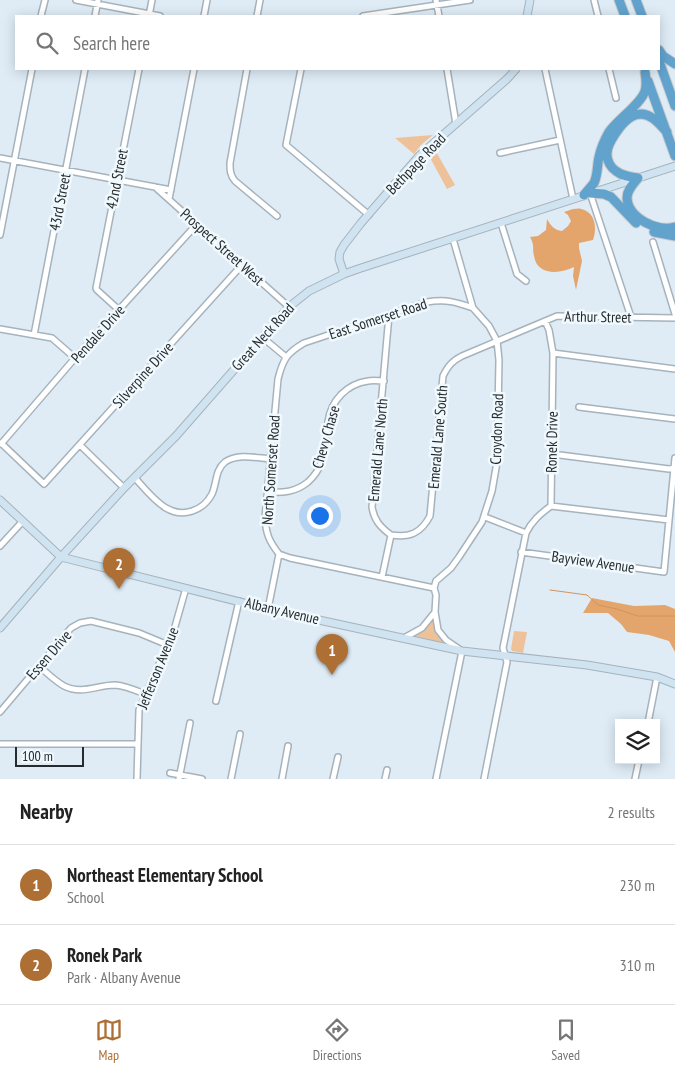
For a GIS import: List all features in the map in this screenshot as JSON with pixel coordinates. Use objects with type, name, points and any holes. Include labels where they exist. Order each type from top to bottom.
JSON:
[{"type":"highway","points":[[619,0],[625,15]]},
{"type":"highway","points":[[636,0],[642,15]]},
{"type":"highway","points":[[660,52],[663,56],[675,64]]},
{"type":"highway","points":[[660,64],[675,106]]},
{"type":"highway","points":[[644,70],[675,156]]},
{"type":"highway","points":[[587,194],[594,183],[603,144],[610,131],[645,92],[646,80],[644,70]]},
{"type":"highway","points":[[638,178],[624,176],[610,164],[606,154],[616,132],[632,116],[640,114],[648,115],[657,121],[667,132]]},
{"type":"highway","points":[[638,178],[630,187],[627,197],[634,214],[646,224],[659,228],[670,229],[675,227]]},
{"type":"highway","points":[[587,194],[604,194],[611,197],[631,219],[643,228],[675,236]]},
{"type":"street","points":[[42,15],[45,0]]},
{"type":"street","points":[[76,0],[98,2],[149,15],[152,0]]},
{"type":"street","points":[[204,15],[207,0]]},
{"type":"street","points":[[257,15],[260,0]]},
{"type":"street","points":[[368,15],[436,2],[470,0]]},
{"type":"street","points":[[527,15],[530,0]]},
{"type":"street","points":[[594,0],[598,15]]},
{"type":"street","points":[[95,15],[98,2]]},
{"type":"street","points":[[436,2],[439,15]]},
{"type":"street","points":[[0,235],[32,70]]},
{"type":"street","name":"43rd Street","points":[[34,335],[86,70]]},
{"type":"street","name":"42nd Street","points":[[119,310],[97,290],[139,70]]},
{"type":"street","points":[[169,199],[194,70]]},
{"type":"street","points":[[247,70],[230,163],[231,176],[277,216]]},
{"type":"street","points":[[301,70],[286,144],[369,216]]},
{"type":"street","points":[[447,70],[456,124]]},
{"type":"street","name":"Bethpage Road","points":[[344,274],[339,259],[340,252],[361,223],[419,156],[515,70]]},
{"type":"street","points":[[545,70],[573,199]]},
{"type":"street","points":[[610,70],[616,98]]},
{"type":"street","points":[[500,153],[560,140]]},
{"type":"street","points":[[0,158],[171,190]]},
{"type":"street","name":"Great Neck Road","points":[[0,628],[124,488],[176,436],[288,307],[309,290],[344,274],[675,166]]},
{"type":"street","name":"Prospect Street West","points":[[155,187],[288,307]]},
{"type":"street","points":[[587,194],[631,317]]},
{"type":"street","points":[[501,223],[517,274],[526,281]]},
{"type":"street","name":"Pendale Drive","points":[[1,444],[75,358],[197,224]]},
{"type":"street","name":"Croydon Road","points":[[434,588],[436,582],[451,568],[459,557],[485,517],[492,492],[497,462],[499,360],[497,341],[489,326],[474,308],[453,238]]},
{"type":"street","points":[[652,242],[675,314]]},
{"type":"street","name":"Silverpine Drive","points":[[1,444],[44,484],[242,265]]},
{"type":"street","name":"East Somerset Road","points":[[286,357],[304,343],[427,302],[448,300],[474,308]]},
{"type":"street","name":"Emerald Lane North","points":[[389,315],[372,507],[378,522],[391,535]]},
{"type":"street","name":"Arthur Street","points":[[497,341],[557,316],[675,318]]},
{"type":"street","name":"Ronek Drive","points":[[545,321],[550,334],[553,353],[551,506]]},
{"type":"street","points":[[0,329],[52,338],[75,358]]},
{"type":"street","points":[[262,337],[286,357]]},
{"type":"street","name":"Emerald Lane South","points":[[391,535],[412,534],[420,530],[430,516],[443,376],[453,361],[497,341]]},
{"type":"street","points":[[553,353],[675,369]]},
{"type":"street","name":"North Somerset Road","points":[[279,554],[268,537],[266,527],[278,379],[281,366],[286,357]]},
{"type":"street","name":"Chevy Chase","points":[[268,492],[278,493],[295,490],[304,485],[318,471],[326,447],[328,420],[335,402],[341,394],[355,384],[369,381],[384,381]]},
{"type":"street","points":[[579,408],[675,419]]},
{"type":"street","points":[[80,445],[124,488]]},
{"type":"street","points":[[552,454],[669,469],[674,468]]},
{"type":"street","points":[[135,478],[146,491],[166,508],[185,513],[200,508],[207,501],[212,494],[220,468],[225,463],[240,457],[271,459]]},
{"type":"street","name":"Bayview Avenue","points":[[522,552],[664,572],[675,458]]},
{"type":"street","name":"Albany Avenue","points":[[0,500],[61,557],[268,609],[462,651],[587,665],[658,678],[675,684]]},
{"type":"street","points":[[484,779],[507,662],[503,648],[526,533],[530,525],[551,506],[670,520]]},
{"type":"street","points":[[485,517],[526,533]]},
{"type":"street","points":[[0,546],[22,522]]},
{"type":"street","points":[[382,577],[391,535]]},
{"type":"street","points":[[268,609],[279,554],[290,558],[434,588],[438,630],[446,640],[462,651],[436,779]]},
{"type":"street","name":"Jefferson Avenue","points":[[138,779],[139,710],[174,630],[186,588]]},
{"type":"street","points":[[216,701],[239,602]]},
{"type":"street","points":[[404,638],[422,628],[435,612]]},
{"type":"street","name":"Essen Drive","points":[[0,712],[71,628],[80,623],[91,621],[139,634],[168,645]]},
{"type":"street","points":[[39,666],[66,687],[80,690],[114,685],[145,694]]},
{"type":"street","points":[[649,719],[658,678]]},
{"type":"street","points":[[180,777],[190,723]]},
{"type":"street","points":[[231,779],[240,734]]},
{"type":"street","points":[[0,744],[138,744]]},
{"type":"street","points":[[282,779],[288,746]]},
{"type":"street","points":[[333,779],[338,758]]},
{"type":"street","points":[[635,779],[638,764]]},
{"type":"street","points":[[385,779],[387,770]]},
{"type":"street","points":[[170,773],[180,777],[202,779]]},
{"type":"shaded area","points":[[433,135],[414,154],[395,138]]},
{"type":"shaded area","points":[[434,148],[455,185],[447,189],[428,154]]},
{"type":"shaded area","points":[[580,209],[590,214],[595,226],[593,240],[579,243],[582,261],[576,290],[573,276],[574,267],[556,272],[544,270],[536,263],[530,237],[538,236],[546,230],[547,219],[553,227],[562,231],[571,221],[564,212]]},
{"type":"shaded area","points":[[592,598],[634,606],[665,605],[675,609],[675,652],[669,641],[649,635],[627,632],[608,613],[583,613]]},
{"type":"shaded area","points":[[433,619],[439,635],[446,644],[415,636],[425,629]]},
{"type":"shaded area","points":[[514,631],[527,632],[523,653],[512,651],[511,649]]},
{"type":"waterway","points":[[550,590],[587,595],[598,605],[638,616],[675,616]]},
{"type":"place","name":"Ronek Park","points":[[119,589]]},
{"type":"place","name":"Northeast Elementary School","points":[[332,675]]}]
